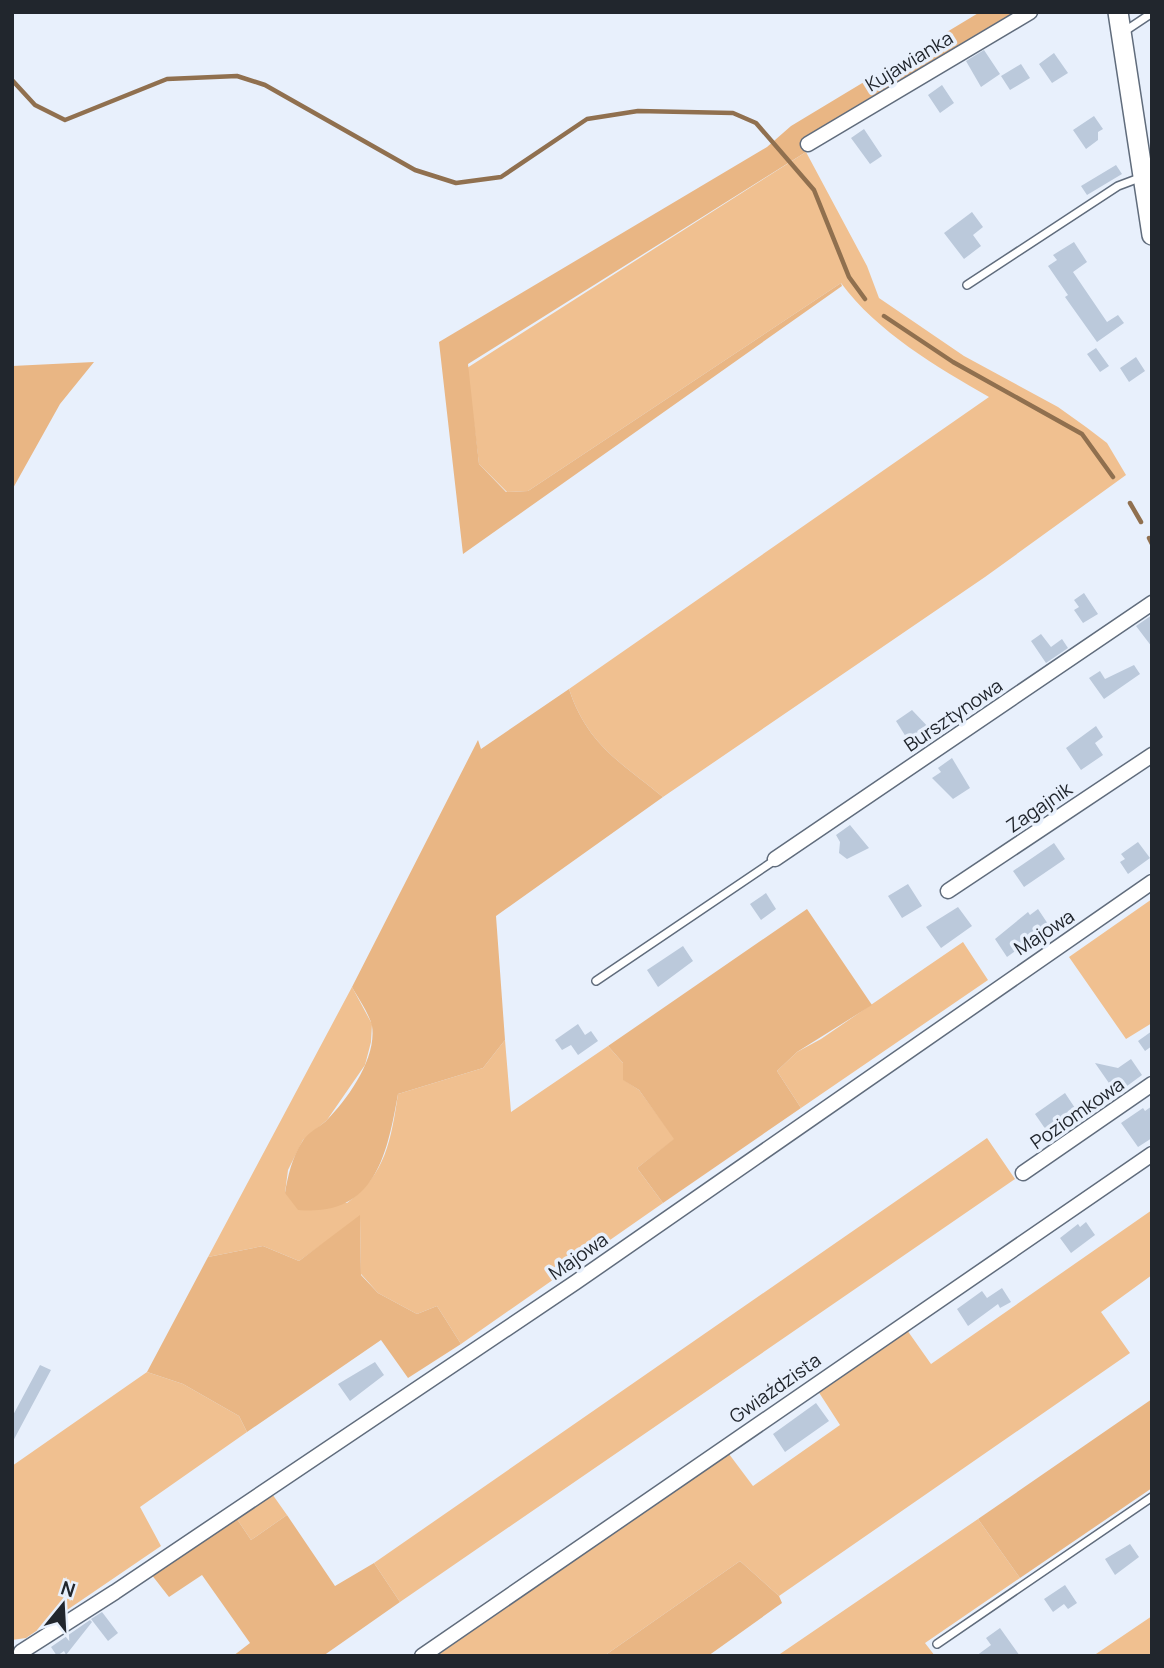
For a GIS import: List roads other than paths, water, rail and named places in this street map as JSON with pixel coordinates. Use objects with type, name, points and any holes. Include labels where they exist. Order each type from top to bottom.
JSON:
[{"type":"main road","points":[[1118,12],[1152,235]]},
{"type":"street","name":"Kujawianka","points":[[808,144],[1030,12]]},
{"type":"street","name":"Bursztynowa","points":[[775,859],[1152,603]]},
{"type":"street","name":"Zagajnik","points":[[948,891],[1152,755]]},
{"type":"street","name":"Majowa","points":[[19,1652],[127,1585],[564,1289],[1152,882]]},
{"type":"street","name":"Poziomkowa","points":[[1023,1173],[1152,1084]]},
{"type":"street","name":"Gwiaździsta","points":[[422,1656],[1152,1154]]},
{"type":"lane","points":[[1121,33],[1152,13]]},
{"type":"lane","points":[[967,285],[1118,186],[1143,177]]},
{"type":"lane","points":[[596,981],[775,859]]},
{"type":"lane","points":[[937,1644],[1152,1497]]},
{"type":"waterway","points":[[12,80],[35,105],[65,120],[167,79],[237,76],[265,85],[415,170],[456,183],[501,177],[587,119],[638,111],[733,113],[756,123],[814,190],[849,277],[865,299]]},
{"type":"waterway","points":[[884,316],[953,362],[1082,434],[1113,477]]},
{"type":"waterway","points":[[1130,503],[1141,522]]},
{"type":"waterway","points":[[1149,538],[1152,544]]}]
